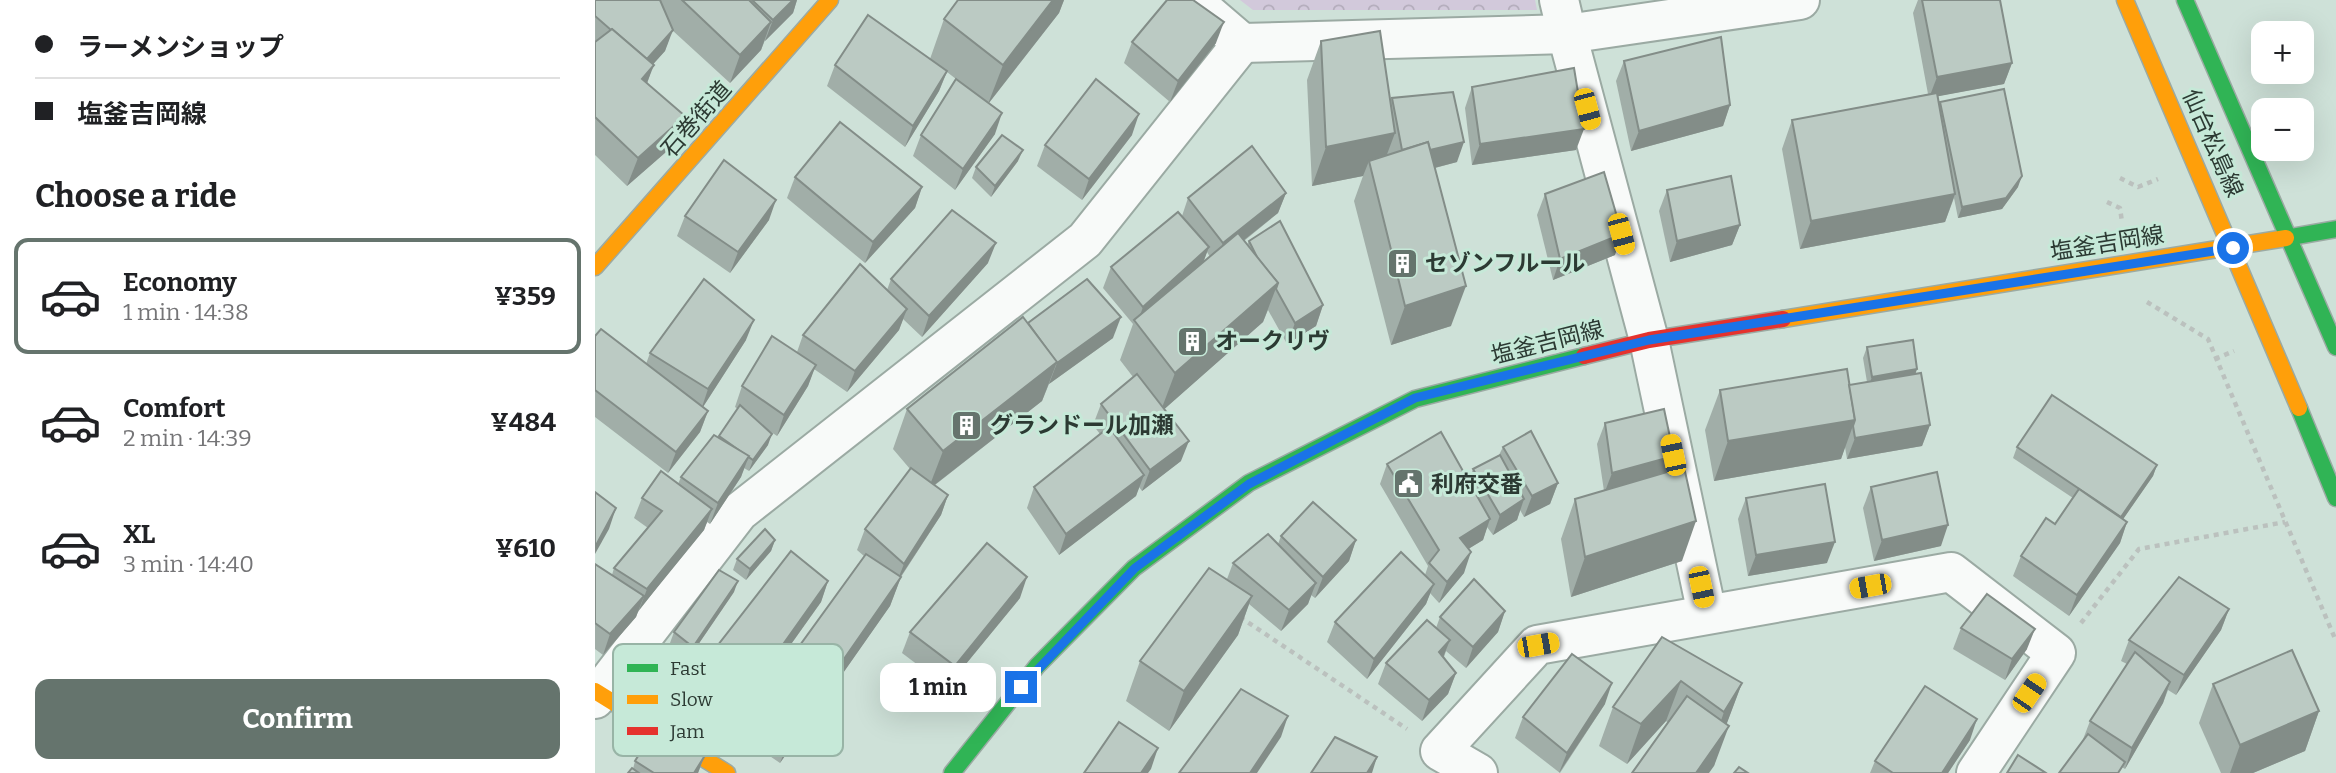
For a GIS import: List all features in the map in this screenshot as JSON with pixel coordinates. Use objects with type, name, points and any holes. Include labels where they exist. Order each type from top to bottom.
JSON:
[{"type":"main road","name":"石巻街道","points":[[595,267],[830,0]]},
{"type":"main road","name":"仙台松島線","points":[[2125,0],[2233,248],[2336,498]]},
{"type":"main road","name":"仙台松島線","points":[[2185,0],[2286,238],[2336,346]]},
{"type":"main road","name":"塩釜吉岡線","points":[[952,773],[1037,666],[1135,568],[1249,484],[1415,398],[1649,340],[2233,248],[2336,229]]},
{"type":"main road","points":[[596,695],[613,705]]},
{"type":"main road","points":[[698,756],[726,773]]},
{"type":"street","points":[[1192,0],[1241,43],[1800,0]]},
{"type":"street","points":[[1563,17],[1649,340],[1707,614]]},
{"type":"street","points":[[636,644],[739,512],[1085,240],[1241,43]]},
{"type":"street","points":[[1478,773],[1440,751],[1538,645],[1951,572],[2056,653],[1976,773]]},
{"type":"street","points":[[596,695],[613,673]]},
{"type":"path","points":[[2120,178],[2138,187],[2162,178]]},
{"type":"path","points":[[2107,202],[2120,208],[2123,227]]},
{"type":"path","points":[[2056,653],[2139,550],[2285,522]]},
{"type":"path","points":[[1234,613],[1440,751]]},
{"type":"green space","points":[[1240,0],[1535,0],[1537,10],[1253,10]]},
{"type":"building","points":[[595,0],[660,0],[673,30],[647,59],[595,16]]},
{"type":"building","points":[[682,0],[749,0],[771,22],[740,55]]},
{"type":"building","points":[[752,0],[793,0],[773,20]]},
{"type":"building","points":[[958,0],[1053,0],[1003,65],[944,19]]},
{"type":"building","points":[[1167,0],[1193,0],[1224,22],[1178,81],[1132,42]]},
{"type":"building","points":[[1922,0],[2000,0],[2012,63],[1937,77]]},
{"type":"building","points":[[868,15],[947,71],[913,126],[835,65]]},
{"type":"building","points":[[612,29],[654,65],[642,79],[685,116],[638,158],[595,117],[595,42]]},
{"type":"building","points":[[1380,31],[1395,133],[1326,147],[1321,41]]},
{"type":"building","points":[[1721,37],[1730,105],[1639,131],[1624,61]]},
{"type":"building","points":[[1574,68],[1584,129],[1480,144],[1472,87]]},
{"type":"building","points":[[956,79],[1002,113],[963,169],[921,135]]},
{"type":"building","points":[[1096,79],[1139,114],[1089,179],[1045,145]]},
{"type":"building","points":[[2004,89],[2022,176],[2006,198],[1962,207],[1940,102]]},
{"type":"building","points":[[1453,92],[1464,142],[1430,150],[1428,142],[1402,150],[1392,98]]},
{"type":"building","points":[[1937,93],[1955,194],[1811,221],[1792,120]]},
{"type":"building","points":[[840,122],[922,187],[873,242],[795,177]]},
{"type":"building","points":[[1002,135],[1023,150],[995,186],[976,167]]},
{"type":"building","points":[[1428,142],[1466,286],[1405,306],[1369,161]]},
{"type":"building","points":[[1252,146],[1286,193],[1223,243],[1188,198]]},
{"type":"building","points":[[724,160],[776,200],[738,252],[685,216]]},
{"type":"building","points":[[1604,172],[1622,234],[1560,259],[1545,194]]},
{"type":"building","points":[[1731,176],[1740,225],[1677,241],[1667,190]]},
{"type":"building","points":[[952,210],[996,243],[929,316],[891,279]]},
{"type":"building","points":[[1178,212],[1209,247],[1143,307],[1111,267]]},
{"type":"building","points":[[1280,221],[1323,305],[1295,323],[1276,289],[1278,283],[1258,259],[1249,241]]},
{"type":"building","points":[[1238,233],[1278,283],[1175,373],[1134,320]]},
{"type":"building","points":[[860,264],[907,309],[855,371],[803,335]]},
{"type":"building","points":[[704,279],[754,320],[708,389],[650,353]]},
{"type":"building","points":[[1087,279],[1121,317],[1057,363],[1028,323]]},
{"type":"building","points":[[1023,317],[1057,362],[943,451],[907,409]]},
{"type":"building","points":[[601,329],[708,411],[676,452],[595,390],[595,336]]},
{"type":"building","points":[[772,336],[816,365],[784,415],[742,386]]},
{"type":"building","points":[[1913,340],[1917,369],[1872,377],[1867,347]]},
{"type":"building","points":[[1847,369],[1855,420],[1728,441],[1720,390]]},
{"type":"building","points":[[1921,373],[1930,425],[1855,438],[1849,385]]},
{"type":"building","points":[[1137,374],[1189,441],[1150,470],[1101,404]]},
{"type":"building","points":[[2052,395],[2157,465],[2121,517],[2017,447]]},
{"type":"building","points":[[740,405],[772,434],[753,460],[719,436]]},
{"type":"building","points":[[1664,409],[1674,456],[1612,473],[1605,423]]},
{"type":"building","points":[[1109,427],[1144,475],[1066,534],[1034,487]]},
{"type":"building","points":[[1531,431],[1558,483],[1532,496],[1503,447]]},
{"type":"building","points":[[1441,432],[1490,519],[1460,538],[1471,552],[1447,582],[1429,563],[1439,550],[1387,464]]},
{"type":"building","points":[[714,435],[749,456],[718,503],[681,477]]},
{"type":"building","points":[[1500,455],[1524,499],[1500,515],[1473,469]]},
{"type":"building","points":[[1684,467],[1696,521],[1585,557],[1575,499]]},
{"type":"building","points":[[911,468],[948,495],[904,564],[865,529]]},
{"type":"building","points":[[661,471],[712,509],[647,589],[614,568],[662,511],[642,498]]},
{"type":"building","points":[[1937,472],[1948,525],[1882,540],[1871,487]]},
{"type":"building","points":[[1825,484],[1835,542],[1756,555],[1746,498]]},
{"type":"building","points":[[2079,489],[2127,522],[2077,595],[2021,556],[2046,518],[2055,524]]},
{"type":"building","points":[[595,492],[616,508],[595,547]]},
{"type":"building","points":[[1313,502],[1356,540],[1323,577],[1281,536]]},
{"type":"building","points":[[765,529],[775,540],[750,569],[737,559]]},
{"type":"building","points":[[1268,534],[1316,583],[1289,610],[1233,563]]},
{"type":"building","points":[[987,543],[1027,577],[955,666],[910,632]]},
{"type":"building","points":[[791,551],[828,581],[783,644],[719,644]]},
{"type":"building","points":[[1401,552],[1434,584],[1374,659],[1335,622]]},
{"type":"building","points":[[866,554],[901,577],[843,660],[843,644],[801,644]]},
{"type":"building","points":[[595,564],[644,596],[610,634],[595,623]]},
{"type":"building","points":[[1209,568],[1252,596],[1184,691],[1140,661]]},
{"type":"building","points":[[719,570],[738,581],[695,644],[689,644],[674,632]]},
{"type":"building","points":[[2179,577],[2229,609],[2184,675],[2129,640]]},
{"type":"building","points":[[1474,579],[1505,611],[1473,647],[1440,617]]},
{"type":"building","points":[[1987,594],[2035,629],[2012,659],[1961,628]]},
{"type":"building","points":[[1427,620],[1450,640],[1439,652],[1456,673],[1429,700],[1386,663]]},
{"type":"building","points":[[1662,637],[1742,683],[1724,712],[1681,681],[1641,724],[1613,707]]},
{"type":"building","points":[[2292,650],[2319,711],[2240,745],[2213,684]]},
{"type":"building","points":[[2135,652],[2170,682],[2132,748],[2090,721]]},
{"type":"building","points":[[1572,654],[1612,683],[1567,753],[1523,717]]},
{"type":"building","points":[[1925,686],[1977,719],[1942,773],[1893,773],[1875,761]]},
{"type":"building","points":[[1241,689],[1288,716],[1250,773],[1179,773]]},
{"type":"building","points":[[1687,696],[1729,726],[1696,773],[1632,773]]},
{"type":"building","points":[[1119,722],[1158,748],[1141,773],[1084,773]]},
{"type":"building","points":[[2088,734],[2125,762],[2118,773],[2059,773]]},
{"type":"building","points":[[1335,737],[1377,757],[1367,773],[1311,773]]},
{"type":"building","points":[[2018,755],[2046,773],[2007,773]]},
{"type":"building","points":[[638,756],[704,757],[694,773],[654,773],[635,761]]},
{"type":"building","points":[[1739,767],[1748,773],[1734,773]]},
{"type":"traffic: fast","points":[[2185,0],[2336,347]]},
{"type":"traffic: fast","points":[[2286,238],[2336,229]]},
{"type":"traffic: fast","points":[[952,773],[1037,666],[1134,568],[1249,483],[1415,399],[1584,356]]},
{"type":"traffic: fast","points":[[2299,408],[2336,498]]},
{"type":"traffic: slow","points":[[595,267],[830,0]]},
{"type":"traffic: slow","points":[[2125,0],[2299,408]]},
{"type":"traffic: slow","points":[[1783,319],[2286,238]]},
{"type":"traffic: slow","points":[[595,691],[613,702]]},
{"type":"traffic: slow","points":[[700,756],[727,773]]},
{"type":"traffic: jam","points":[[1584,356],[1649,340],[1783,319]]},
{"type":"place","name":"セゾンフルール","points":[[1402,263]]},
{"type":"place","name":"オークリヴ","points":[[1192,341]]},
{"type":"place","name":"グランドール加瀬","points":[[967,425]]},
{"type":"place","name":"利府交番","points":[[1408,484]]},
{"type":"route","points":[[1021,687],[1037,666],[1135,568],[1249,484],[1415,398],[1649,340],[2128,262],[2233,248]]}]
